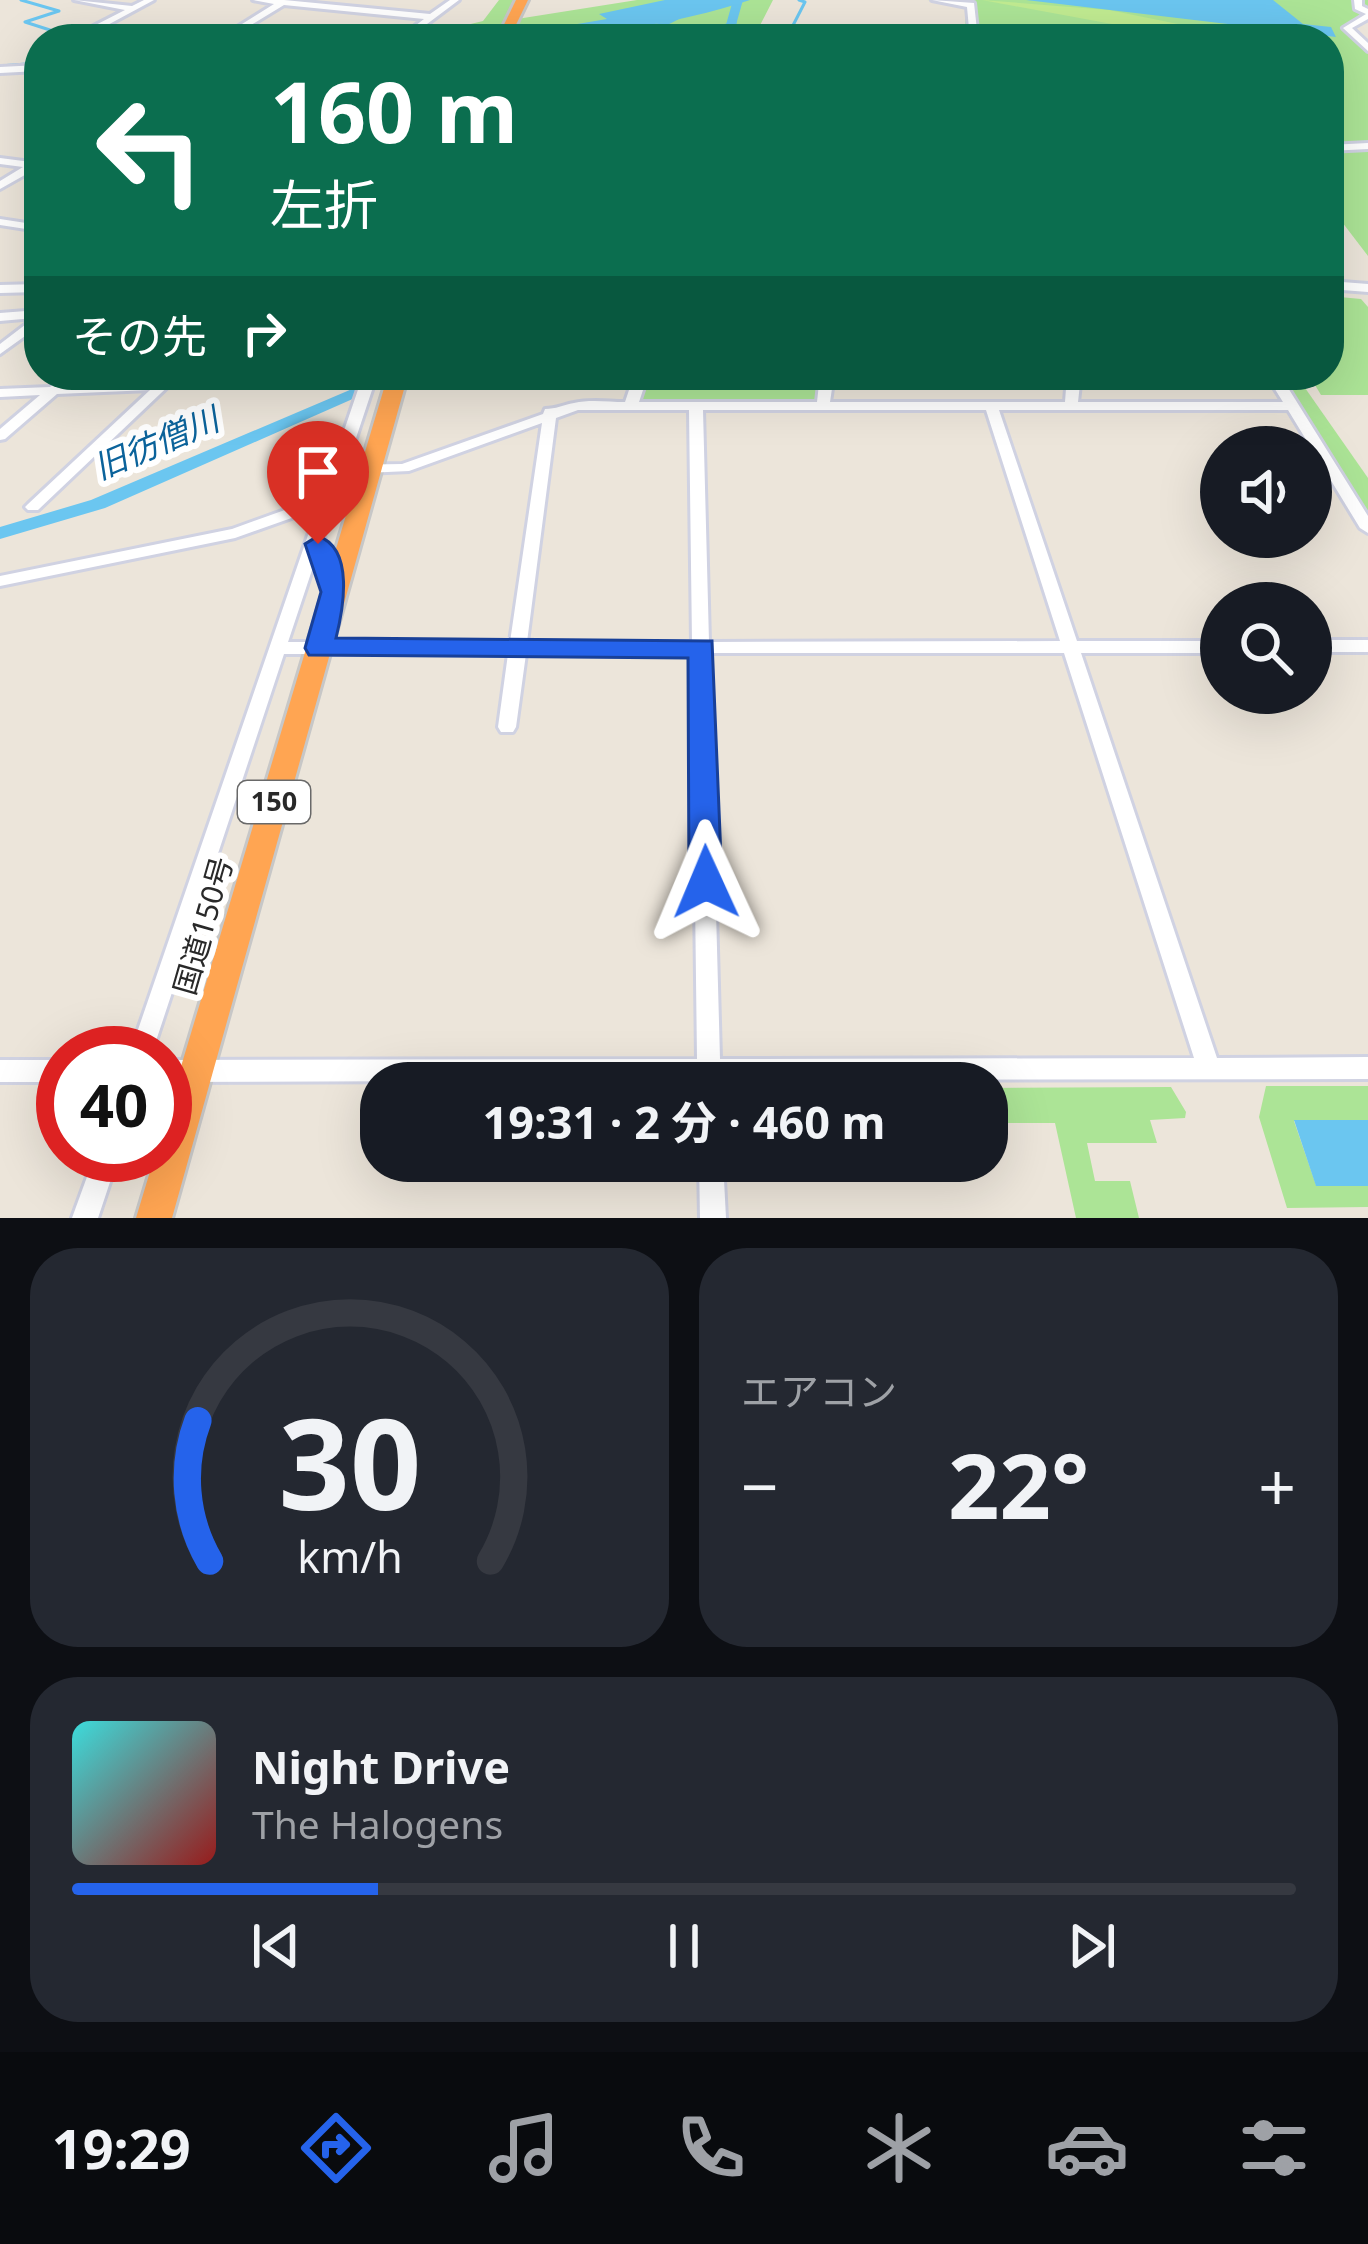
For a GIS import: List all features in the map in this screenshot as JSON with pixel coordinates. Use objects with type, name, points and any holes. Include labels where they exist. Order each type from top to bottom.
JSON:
[{"type":"highway","name":"国道150号","points":[[154,1218],[368,470],[380,390]]},
{"type":"street","points":[[78,0],[134,9]]},
{"type":"street","points":[[105,24],[150,0]]},
{"type":"street","points":[[257,0],[431,17]]},
{"type":"street","points":[[422,24],[455,0]]},
{"type":"street","points":[[937,0],[969,3],[972,24]]},
{"type":"street","points":[[1358,0],[1358,7],[1368,14],[1347,28],[1368,48]]},
{"type":"street","points":[[247,24],[285,1]]},
{"type":"street","points":[[0,350],[24,330]]},
{"type":"street","points":[[0,393],[63,390]]},
{"type":"street","points":[[33,507],[157,390]]},
{"type":"street","points":[[150,1026],[334,470],[359,400],[370,390]]},
{"type":"street","points":[[630,406],[636,390]]},
{"type":"street","points":[[823,406],[825,390]]},
{"type":"street","points":[[1071,405],[1073,390]]},
{"type":"street","points":[[1282,390],[1368,528]]},
{"type":"street","points":[[0,436],[53,391]]},
{"type":"street","points":[[334,470],[404,467],[577,406],[1291,406]]},
{"type":"street","points":[[696,406],[708,1062]]},
{"type":"street","points":[[991,406],[1209,1068]]},
{"type":"street","points":[[507,728],[550,412]]},
{"type":"street","points":[[3,585],[235,533],[324,501]]},
{"type":"street","points":[[317,526],[318,554],[334,592]]},
{"type":"street","points":[[278,648],[1200,646]]},
{"type":"street","points":[[1332,646],[1368,646]]},
{"type":"street","points":[[1008,1071],[1368,1068]]},
{"type":"street","points":[[0,1071],[36,1071]]},
{"type":"street","points":[[192,1071],[360,1073]]},
{"type":"street","points":[[86,1218],[97,1182]]},
{"type":"street","points":[[712,1182],[713,1218]]},
{"type":"green space","points":[[499,0],[518,0],[517,19],[637,0],[773,0],[761,24],[471,24],[483,21]]},
{"type":"green space","points":[[927,0],[1368,0],[1368,21],[1346,27],[1368,48],[1368,256],[1344,225],[1344,24],[965,24],[966,3]]},
{"type":"green space","points":[[982,0],[1109,10],[1178,24],[1112,24]]},
{"type":"green space","points":[[1344,297],[1361,299],[1368,307],[1368,395],[1321,395],[1318,390],[1344,390]]},
{"type":"green space","points":[[644,390],[818,390],[816,402],[640,401]]},
{"type":"green space","points":[[1285,390],[1306,390],[1332,426],[1308,426]]},
{"type":"green space","points":[[1332,426],[1368,478],[1368,517],[1332,462]]},
{"type":"green space","points":[[1266,1086],[1368,1086],[1368,1120],[1294,1121],[1316,1185],[1368,1186],[1368,1207],[1287,1208],[1259,1117]]},
{"type":"green space","points":[[1171,1087],[1185,1118],[1150,1120],[1157,1143],[1087,1143],[1095,1181],[1130,1181],[1139,1218],[1076,1218],[1055,1123],[1008,1123],[1008,1088]]},
{"type":"water","points":[[665,0],[750,0],[651,24],[577,24],[607,19],[599,14]]},
{"type":"water","points":[[1026,0],[1273,0],[1303,24],[1227,24]]},
{"type":"water","points":[[1294,1120],[1368,1120],[1368,1186],[1316,1186]]},
{"type":"waterway","points":[[21,0],[59,11],[25,22],[31,24]]},
{"type":"waterway","name":"旧彷僧川","points":[[731,24],[738,0]]},
{"type":"waterway","points":[[794,24],[805,2],[799,0]]},
{"type":"waterway","points":[[667,24],[687,9]]},
{"type":"waterway","points":[[731,24],[735,23]]},
{"type":"waterway","points":[[0,66],[24,64]]},
{"type":"waterway","name":"旧彷僧川","points":[[0,533],[98,504],[364,390]]},
{"type":"route","points":[[318,544],[334,592],[319,648],[702,648],[706,882]]}]
